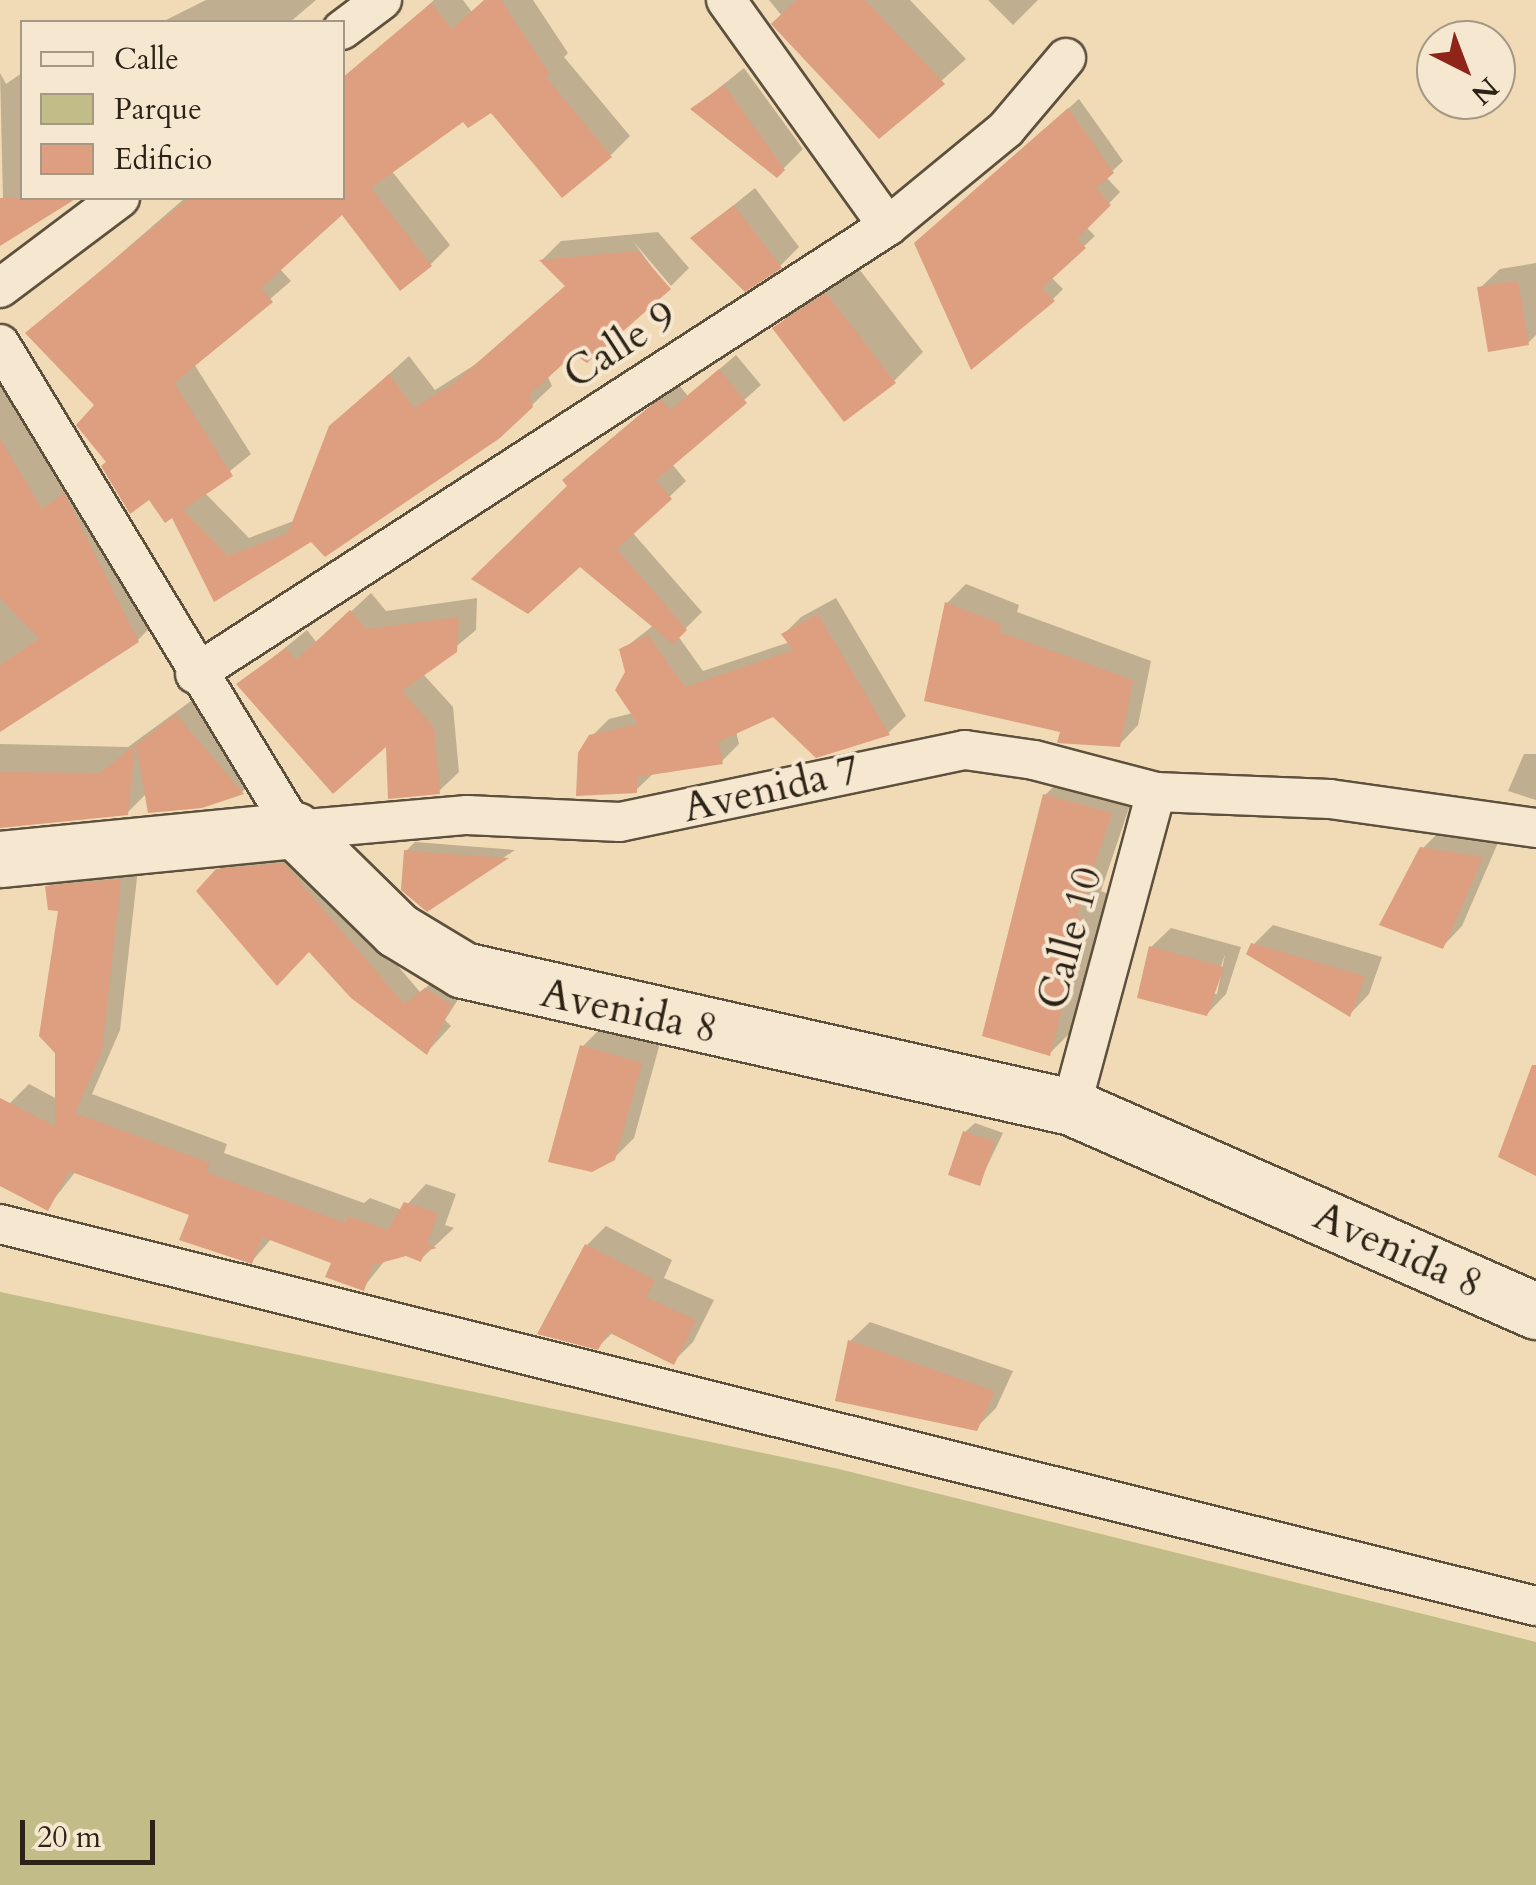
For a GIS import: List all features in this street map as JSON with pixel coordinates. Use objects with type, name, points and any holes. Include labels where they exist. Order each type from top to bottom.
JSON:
[{"type":"street","points":[[345,28],[382,0]]},
{"type":"street","points":[[726,0],[888,226]]},
{"type":"street","name":"Calle 9","points":[[195,674],[888,226],[1006,129],[1066,58]]},
{"type":"street","points":[[0,288],[117,200]]},
{"type":"street","name":"Avenida 8","points":[[0,344],[195,674],[295,830],[397,930],[463,970],[1071,1107],[1536,1310]]},
{"type":"street","name":"Avenida 7","points":[[0,859],[467,815],[620,822],[964,750],[1034,760],[1156,792],[1330,799],[1536,828]]},
{"type":"street","name":"Calle 10","points":[[1071,1107],[1156,792]]},
{"type":"street","points":[[0,1224],[1536,1606]]},
{"type":"green space","points":[[0,1292],[839,1469],[1536,1642],[1536,1885],[0,1885]]},
{"type":"building","points":[[484,0],[501,0],[550,74],[546,77],[612,157],[562,198],[491,113],[468,128],[463,122],[371,188],[432,266],[400,291],[342,215],[261,288],[273,302],[174,383],[233,476],[183,510],[228,556],[288,533],[329,426],[389,374],[414,408],[454,383],[565,286],[539,260],[638,251],[671,289],[587,363],[574,354],[529,395],[533,407],[500,438],[325,557],[311,542],[214,602],[172,518],[165,523],[149,500],[130,514],[101,466],[106,462],[76,425],[94,405],[25,333],[187,200],[345,200],[345,75],[431,3],[452,29]]},
{"type":"building","points":[[796,0],[865,0],[945,84],[879,139],[771,24]]},
{"type":"building","points":[[724,85],[785,170],[777,178],[690,109]]},
{"type":"building","points":[[1068,108],[1114,173],[1096,188],[1111,205],[1077,239],[1086,248],[1042,288],[1055,301],[971,370],[914,243]]},
{"type":"building","points":[[0,198],[74,200],[0,246]]},
{"type":"building","points":[[734,205],[782,268],[745,292],[690,238]]},
{"type":"building","points":[[1518,281],[1529,345],[1488,352],[1477,287]]},
{"type":"building","points":[[826,293],[896,383],[844,422],[772,328]]},
{"type":"building","points":[[719,369],[747,403],[656,480],[672,499],[617,549],[687,630],[673,644],[580,567],[528,614],[471,579],[567,486],[562,480],[648,408],[661,399],[670,410]]},
{"type":"building","points":[[0,438],[42,509],[64,493],[139,642],[0,732],[0,665],[39,639],[0,598]]},
{"type":"building","points":[[945,602],[1001,624],[999,632],[1133,680],[1120,747],[1057,743],[1060,732],[924,701]]},
{"type":"building","points":[[350,610],[366,629],[459,617],[457,652],[402,691],[434,727],[440,794],[388,799],[386,747],[333,794],[236,684],[286,648],[296,660]]},
{"type":"building","points":[[818,614],[890,735],[816,758],[773,717],[718,742],[723,764],[637,777],[637,793],[576,796],[578,753],[589,735],[638,724],[615,690],[625,672],[619,649],[648,635],[685,687],[793,650],[781,634]]},
{"type":"building","points":[[176,714],[244,794],[202,808],[148,813],[136,745]]},
{"type":"building","points":[[135,745],[128,815],[0,828],[0,772],[100,773]]},
{"type":"building","points":[[1043,794],[1112,813],[1077,917],[1084,919],[1050,1056],[982,1036]]},
{"type":"building","points":[[1420,847],[1483,857],[1443,949],[1379,925]]},
{"type":"building","points":[[404,850],[509,858],[427,912],[401,890]]},
{"type":"building","points":[[284,863],[404,1004],[425,988],[452,1005],[427,1055],[351,998],[309,952],[277,986],[196,891],[216,869]]},
{"type":"building","points":[[121,879],[102,1051],[75,1113],[210,1163],[206,1172],[346,1223],[348,1216],[388,1230],[404,1202],[438,1213],[427,1244],[437,1248],[425,1251],[421,1262],[406,1256],[373,1265],[364,1291],[325,1277],[331,1263],[262,1237],[252,1264],[179,1240],[189,1215],[69,1171],[48,1211],[0,1186],[0,1098],[55,1126],[55,1053],[39,1036],[58,911],[48,910],[45,886]]},
{"type":"building","points":[[1251,943],[1365,976],[1350,1017],[1246,954]]},
{"type":"building","points":[[1149,946],[1224,967],[1207,1016],[1137,998]]},
{"type":"building","points":[[580,1045],[642,1063],[615,1160],[592,1172],[548,1162]]},
{"type":"building","points":[[1532,1065],[1536,1065],[1536,1176],[1498,1157]]},
{"type":"building","points":[[963,1131],[995,1142],[980,1186],[948,1175]]},
{"type":"building","points":[[585,1244],[655,1280],[646,1297],[696,1320],[674,1365],[608,1332],[598,1350],[537,1334]]},
{"type":"building","points":[[848,1340],[995,1391],[977,1431],[835,1401]]}]
